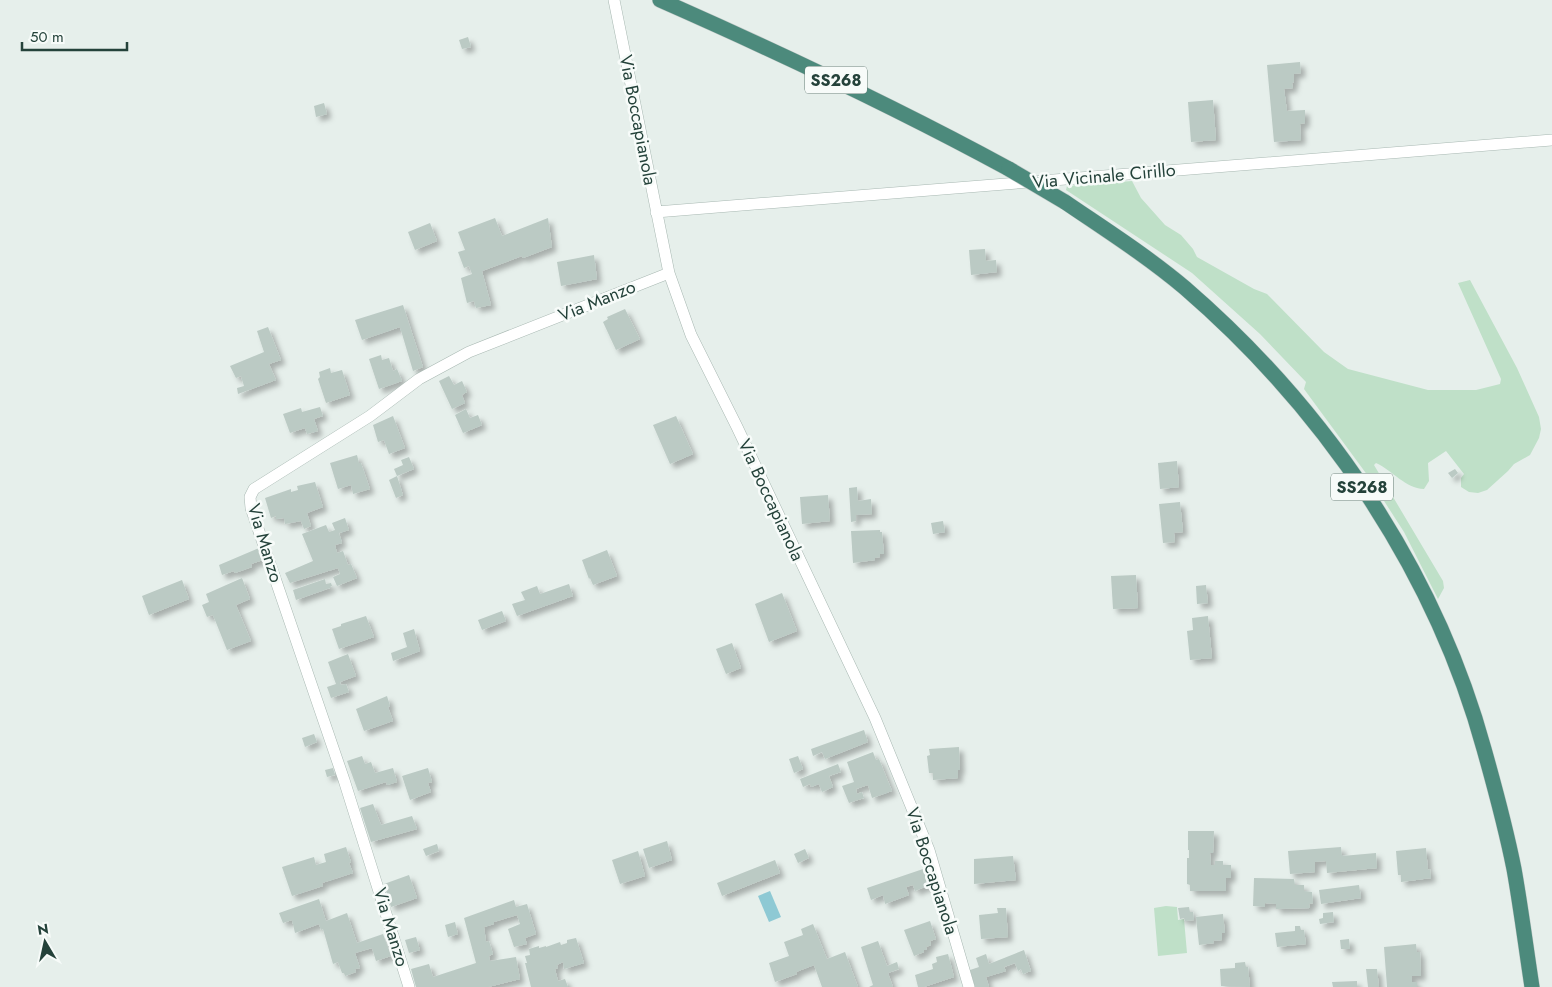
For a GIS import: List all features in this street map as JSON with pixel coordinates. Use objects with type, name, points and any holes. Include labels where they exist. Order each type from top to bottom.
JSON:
[{"type":"highway","name":"SS268","points":[[660,0],[852,88],[943,133],[1065,202],[1131,246],[1184,288],[1277,378],[1322,431],[1367,494],[1396,539],[1445,639],[1465,689],[1484,747],[1514,869],[1532,987]]},
{"type":"street","name":"Via Boccapianola","points":[[614,0],[669,273],[691,336],[737,427],[875,718],[929,850],[969,987]]},
{"type":"street","name":"Via Vicinale Cirillo","points":[[656,212],[1552,140]]},
{"type":"street","name":"Via Manzo","points":[[410,987],[344,780],[251,508],[250,497],[254,489],[370,416],[419,379],[444,365],[469,352],[669,273]]},
{"type":"green space","points":[[1132,181],[1141,198],[1165,225],[1181,235],[1197,257],[1254,289],[1267,294],[1324,352],[1348,369],[1428,390],[1476,390],[1500,384],[1501,379],[1458,283],[1470,280],[1517,368],[1539,417],[1541,429],[1539,438],[1530,455],[1514,464],[1487,490],[1478,493],[1469,492],[1461,487],[1461,478],[1464,474],[1446,451],[1428,463],[1429,481],[1424,489],[1411,486],[1382,466],[1376,463],[1374,465],[1443,581],[1444,588],[1438,599],[1404,532],[1368,476],[1304,389],[1306,382],[1260,334],[1192,273],[1066,190],[1067,186]]},
{"type":"green space","points":[[1177,907],[1178,920],[1184,919],[1187,953],[1158,956],[1154,908]]},
{"type":"water","points":[[770,891],[781,917],[769,922],[758,896]]},
{"type":"building","points":[[468,37],[471,47],[462,49],[459,40]]},
{"type":"building","points":[[1300,62],[1301,73],[1294,74],[1293,88],[1284,89],[1287,111],[1305,110],[1305,123],[1300,124],[1301,140],[1274,142],[1267,65]]},
{"type":"building","points":[[1213,100],[1216,140],[1191,142],[1188,102]]},
{"type":"building","points":[[324,103],[327,114],[316,117],[314,106]]},
{"type":"building","points":[[495,218],[502,236],[548,218],[552,247],[482,271],[491,305],[476,308],[474,301],[467,303],[461,278],[472,274],[469,266],[464,268],[458,252],[465,250],[458,232]]},
{"type":"building","points":[[430,223],[437,241],[415,250],[408,232]]},
{"type":"building","points":[[985,249],[986,261],[996,260],[997,272],[971,275],[969,250]]},
{"type":"building","points":[[594,255],[597,279],[561,286],[557,262]]},
{"type":"building","points":[[403,305],[423,367],[413,371],[400,327],[362,340],[355,320]]},
{"type":"building","points":[[625,309],[640,339],[616,350],[603,322],[608,319],[607,317]]},
{"type":"building","points":[[268,327],[281,360],[269,364],[276,380],[238,394],[237,388],[244,386],[241,376],[236,378],[230,366],[264,352],[257,331]]},
{"type":"building","points":[[381,355],[382,360],[389,358],[393,371],[397,369],[402,381],[379,389],[369,359]]},
{"type":"building","points":[[330,368],[331,373],[342,370],[350,395],[326,403],[318,379],[320,377],[319,372]]},
{"type":"building","points":[[449,376],[454,385],[462,381],[467,392],[462,395],[465,403],[452,409],[439,381]]},
{"type":"building","points":[[320,407],[323,416],[314,419],[318,431],[307,434],[305,428],[290,433],[283,414],[301,408],[302,412]]},
{"type":"building","points":[[466,409],[470,418],[478,415],[482,425],[463,433],[455,415]]},
{"type":"building","points":[[393,416],[405,448],[389,454],[384,440],[378,442],[373,425]]},
{"type":"building","points":[[676,416],[693,454],[670,464],[653,425]]},
{"type":"building","points":[[357,455],[370,489],[353,494],[351,485],[338,489],[330,463]]},
{"type":"building","points":[[409,457],[414,469],[397,476],[394,469],[403,465],[401,460]]},
{"type":"building","points":[[1177,461],[1179,487],[1160,489],[1158,463]]},
{"type":"building","points":[[1455,469],[1458,473],[1452,478],[1448,473]]},
{"type":"building","points":[[397,476],[403,495],[396,498],[389,480]]},
{"type":"building","points":[[315,482],[323,507],[307,513],[311,526],[304,529],[301,521],[285,524],[284,518],[276,519],[276,516],[271,518],[265,498],[291,489],[291,492],[298,490],[297,486]]},
{"type":"building","points":[[857,487],[858,501],[871,499],[872,514],[856,515],[856,521],[851,522],[849,488]]},
{"type":"building","points":[[828,495],[830,521],[802,524],[800,497]]},
{"type":"building","points":[[1180,502],[1183,532],[1174,533],[1175,542],[1163,543],[1159,504]]},
{"type":"building","points":[[345,518],[349,530],[339,533],[342,543],[335,545],[337,553],[343,551],[348,565],[351,564],[357,578],[337,586],[333,577],[340,574],[338,568],[290,583],[285,573],[313,561],[302,534],[326,525],[329,532],[335,530],[332,523]]},
{"type":"building","points":[[943,521],[945,532],[933,534],[931,523]]},
{"type":"building","points":[[880,530],[882,532],[884,554],[880,554],[880,557],[875,558],[875,560],[853,563],[851,531]]},
{"type":"building","points":[[259,548],[263,560],[251,564],[252,567],[222,575],[219,565]]},
{"type":"building","points":[[607,550],[617,576],[593,585],[582,560]]},
{"type":"building","points":[[1136,575],[1138,608],[1113,609],[1111,576]]},
{"type":"building","points":[[242,578],[250,599],[236,605],[251,641],[227,650],[213,615],[207,617],[202,605],[209,602],[206,594]]},
{"type":"building","points":[[325,579],[326,584],[331,583],[332,586],[330,588],[296,600],[293,590]]},
{"type":"building","points":[[182,580],[189,599],[149,615],[142,596]]},
{"type":"building","points":[[569,584],[573,596],[517,616],[512,604],[525,600],[521,592],[537,586],[540,594]]},
{"type":"building","points":[[1206,585],[1208,603],[1197,604],[1196,586]]},
{"type":"building","points":[[782,593],[797,631],[769,642],[755,604]]},
{"type":"building","points":[[502,611],[506,621],[482,630],[478,620]]},
{"type":"building","points":[[366,616],[374,637],[339,649],[332,629]]},
{"type":"building","points":[[1208,616],[1212,658],[1190,660],[1187,631],[1193,630],[1192,618]]},
{"type":"building","points":[[414,629],[420,651],[393,661],[391,653],[407,647],[403,633]]},
{"type":"building","points":[[732,643],[741,668],[726,674],[716,649]]},
{"type":"building","points":[[348,654],[356,676],[340,682],[341,685],[346,684],[349,692],[331,698],[327,687],[336,684],[328,662]]},
{"type":"building","points":[[387,696],[390,706],[388,707],[393,721],[364,731],[356,709]]},
{"type":"building","points":[[864,730],[868,742],[825,759],[822,752],[813,756],[811,749]]},
{"type":"building","points":[[314,734],[317,742],[305,747],[302,738]]},
{"type":"building","points":[[959,747],[960,770],[958,770],[958,778],[933,780],[933,773],[929,773],[927,756],[930,755],[929,749]]},
{"type":"building","points":[[873,752],[876,760],[879,759],[892,791],[872,798],[868,785],[856,789],[857,794],[862,792],[864,798],[849,803],[842,786],[854,782],[847,762]]},
{"type":"building","points":[[362,756],[365,764],[371,762],[375,773],[393,768],[397,782],[387,785],[386,782],[358,791],[347,761]]},
{"type":"building","points":[[798,756],[803,769],[794,773],[789,759]]},
{"type":"building","points":[[838,764],[841,772],[829,776],[833,787],[822,792],[819,784],[811,787],[810,784],[803,787],[800,779]]},
{"type":"building","points":[[333,768],[335,775],[327,777],[325,770]]},
{"type":"building","points":[[428,768],[432,782],[428,783],[431,792],[410,800],[402,776]]},
{"type":"building","points":[[373,804],[381,825],[412,816],[417,829],[371,842],[360,808]]},
{"type":"building","points":[[1188,831],[1214,831],[1213,853],[1210,853],[1211,865],[1215,865],[1215,861],[1223,861],[1223,865],[1231,865],[1231,878],[1226,878],[1226,891],[1190,891],[1190,885],[1187,884],[1187,858],[1189,858]]},
{"type":"building","points":[[667,841],[672,860],[649,868],[643,849]]},
{"type":"building","points":[[437,844],[439,851],[426,856],[423,849]]},
{"type":"building","points":[[346,847],[353,873],[322,883],[323,886],[292,896],[282,867],[314,857],[316,865],[326,862],[324,854]]},
{"type":"building","points":[[1341,847],[1342,856],[1376,853],[1377,868],[1327,873],[1326,861],[1315,862],[1315,872],[1290,874],[1288,851]]},
{"type":"building","points":[[1426,848],[1428,870],[1430,869],[1431,878],[1401,882],[1401,875],[1398,875],[1396,851]]},
{"type":"building","points":[[805,849],[809,858],[798,863],[794,854]]},
{"type":"building","points":[[638,851],[645,876],[620,884],[612,860]]},
{"type":"building","points":[[1013,856],[1016,880],[974,884],[974,859]]},
{"type":"building","points":[[775,860],[780,873],[722,896],[717,883]]},
{"type":"building","points":[[926,868],[932,884],[915,891],[913,885],[906,887],[909,895],[885,904],[883,895],[871,900],[867,888]]},
{"type":"building","points":[[409,875],[417,898],[391,907],[384,884]]},
{"type":"building","points":[[1254,878],[1294,879],[1295,885],[1304,885],[1304,891],[1312,892],[1313,903],[1309,904],[1310,908],[1276,909],[1276,904],[1265,903],[1265,907],[1253,906]]},
{"type":"building","points":[[1359,885],[1361,898],[1321,904],[1319,890]]},
{"type":"building","points":[[319,899],[326,921],[347,913],[357,943],[383,934],[391,956],[376,961],[372,948],[355,953],[360,968],[355,969],[356,972],[345,976],[338,962],[333,964],[323,929],[321,930],[319,924],[295,933],[292,920],[283,923],[279,913]]},
{"type":"building","points":[[514,900],[516,907],[527,904],[536,934],[525,938],[527,944],[514,947],[508,929],[520,924],[517,915],[484,927],[486,942],[489,941],[493,954],[489,956],[490,961],[516,957],[520,979],[488,987],[416,987],[411,969],[429,964],[433,977],[476,963],[464,918]]},
{"type":"building","points":[[1189,907],[1190,912],[1193,912],[1194,920],[1185,921],[1184,918],[1180,919],[1178,908]]},
{"type":"building","points":[[997,908],[1006,908],[1008,937],[981,939],[979,915],[998,913]]},
{"type":"building","points":[[1333,912],[1334,922],[1320,924],[1319,919],[1323,918],[1323,913]]},
{"type":"building","points":[[1223,914],[1225,933],[1222,933],[1222,940],[1199,945],[1196,917]]},
{"type":"building","points":[[930,921],[936,939],[930,941],[931,945],[926,947],[927,950],[914,956],[904,930]]},
{"type":"building","points":[[455,922],[458,934],[448,937],[445,925]]},
{"type":"building","points":[[813,924],[827,959],[845,952],[858,987],[822,987],[814,965],[775,982],[769,963],[789,956],[784,942],[803,935],[801,929]]},
{"type":"building","points":[[1295,926],[1300,926],[1301,930],[1304,930],[1306,944],[1277,947],[1275,933],[1295,931]]},
{"type":"building","points":[[416,937],[420,950],[409,953],[405,940]]},
{"type":"building","points":[[576,938],[584,963],[564,969],[563,962],[557,965],[558,968],[555,969],[558,981],[565,979],[568,987],[531,987],[525,963],[527,963],[525,956],[530,955],[529,949],[539,946],[539,948],[546,947],[560,942],[561,945],[567,943],[567,940]]},
{"type":"building","points":[[1349,939],[1350,949],[1341,949],[1340,940]]},
{"type":"building","points":[[878,941],[887,966],[897,962],[899,969],[888,973],[893,987],[869,987],[873,985],[861,947]]},
{"type":"building","points":[[1416,944],[1417,952],[1420,952],[1421,976],[1412,976],[1412,982],[1417,982],[1417,987],[1387,987],[1384,947]]},
{"type":"building","points":[[1024,950],[1031,971],[1023,974],[1021,969],[1018,971],[1015,963],[1004,967],[1006,971],[986,977],[989,987],[975,987],[970,970],[979,967],[976,958],[986,954],[989,964]]},
{"type":"building","points":[[948,954],[954,977],[924,987],[918,987],[915,975],[933,969],[932,964],[937,962],[936,957]]},
{"type":"building","points":[[1245,962],[1246,967],[1248,967],[1250,987],[1221,986],[1220,969],[1235,968],[1235,963]]},
{"type":"building","points":[[1366,969],[1377,969],[1379,987],[1368,987]]},
{"type":"building","points":[[1357,981],[1357,987],[1333,987],[1332,982]]}]
